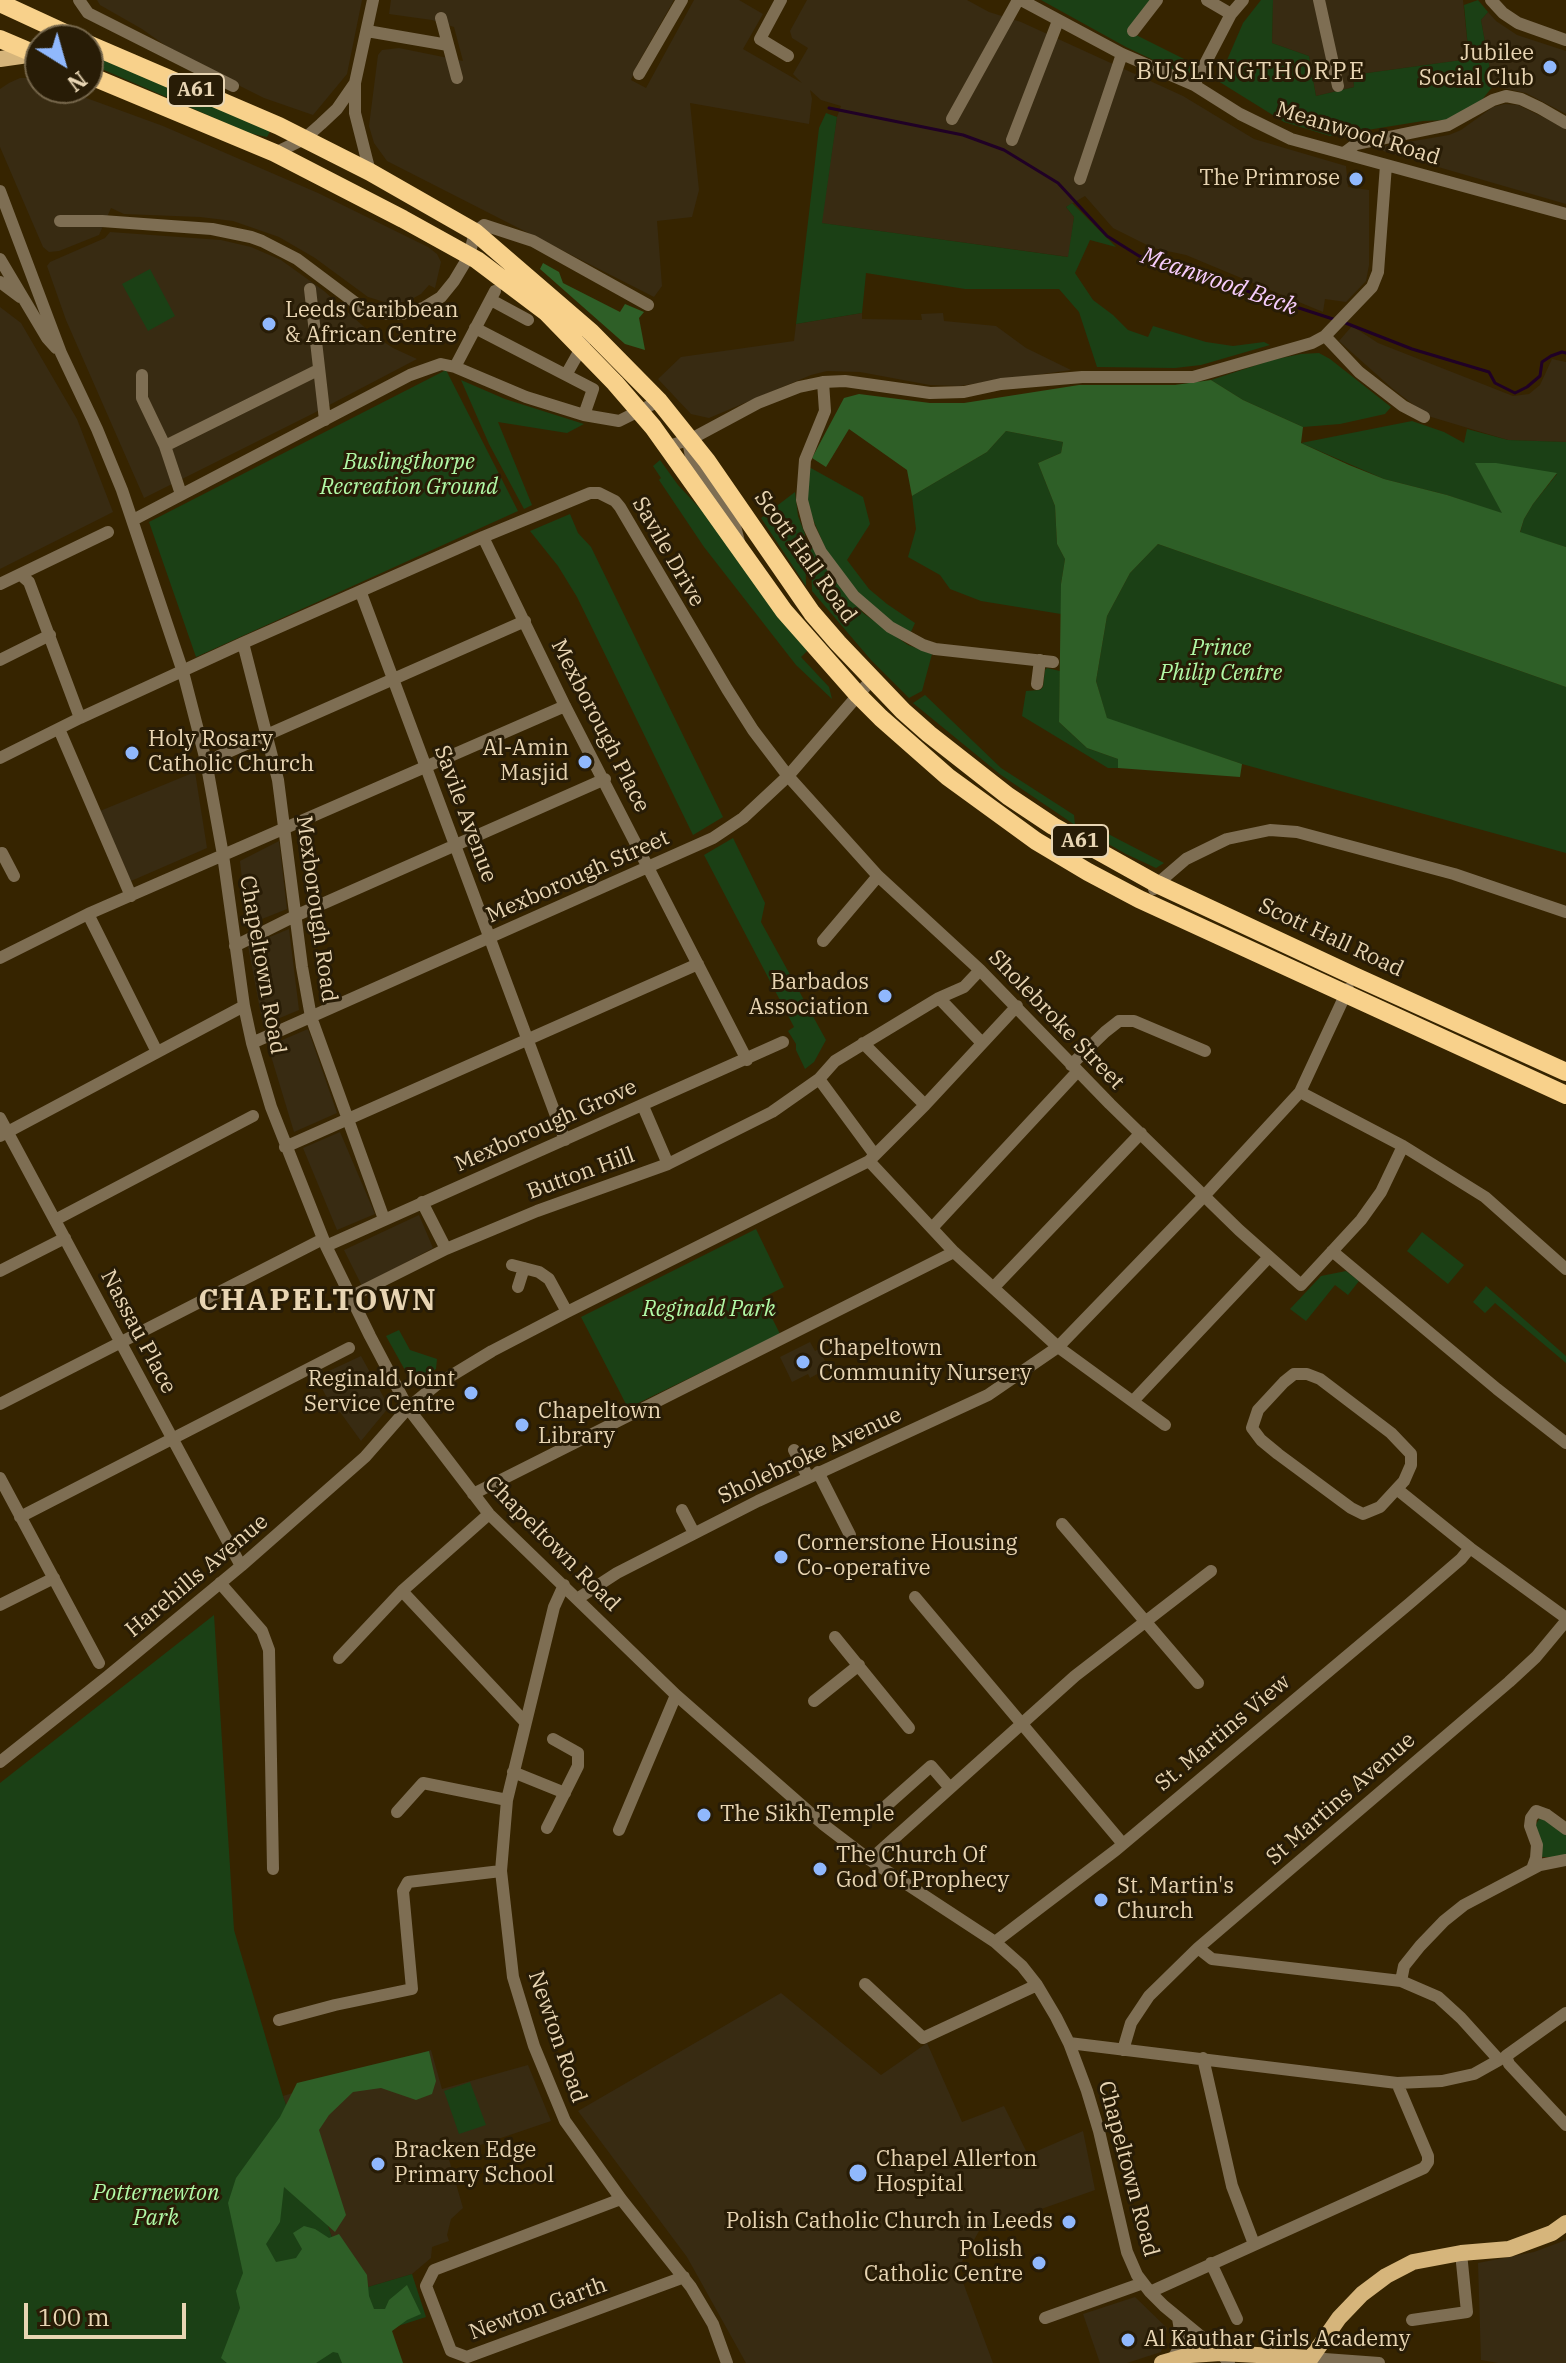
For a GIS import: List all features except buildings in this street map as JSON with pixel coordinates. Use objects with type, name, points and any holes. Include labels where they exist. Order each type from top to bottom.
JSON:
[{"type":"highway","points":[[0,3],[45,24]]},
{"type":"highway","points":[[0,39],[24,49]]},
{"type":"highway","name":"Scott Hall Road","points":[[104,51],[304,139],[370,172],[475,232],[586,340],[659,401],[691,439],[812,613],[872,679],[929,734],[1008,796],[1053,826],[1157,884],[1566,1072]]},
{"type":"highway","name":"Scott Hall Road","points":[[104,82],[275,153],[403,219],[469,256],[586,340],[669,446],[784,611],[858,695],[948,777],[1036,841],[1147,902],[1566,1095]]},
{"type":"main road","points":[[0,59],[24,56]]},
{"type":"main road","points":[[1167,2362],[1190,2355],[1220,2360],[1311,2358],[1339,2318],[1362,2294],[1386,2276],[1413,2262],[1461,2253],[1509,2249],[1552,2233],[1566,2223]]},
{"type":"street","points":[[79,0],[88,13],[233,86]]},
{"type":"street","points":[[370,172],[355,113],[355,83],[373,0]]},
{"type":"street","points":[[639,74],[682,0]]},
{"type":"street","points":[[781,0],[760,39],[788,56]]},
{"type":"street","points":[[952,119],[1020,0]]},
{"type":"street","name":"Meanwood Road","points":[[1020,0],[1122,54],[1194,85],[1248,119],[1291,139],[1566,214]]},
{"type":"street","points":[[1133,31],[1157,0]]},
{"type":"street","points":[[1207,0],[1231,14]]},
{"type":"street","points":[[1194,85],[1231,14],[1243,0]]},
{"type":"street","points":[[1319,0],[1338,86]]},
{"type":"street","points":[[1491,0],[1518,23],[1566,40]]},
{"type":"street","points":[[441,18],[457,78]]},
{"type":"street","points":[[1012,140],[1058,21]]},
{"type":"street","points":[[367,31],[448,45]]},
{"type":"street","points":[[1080,179],[1122,54]]},
{"type":"street","points":[[275,153],[304,139],[337,109],[355,83]]},
{"type":"street","points":[[1344,153],[1356,144],[1448,125],[1506,96],[1521,99],[1566,123]]},
{"type":"street","points":[[669,446],[691,439],[758,403],[799,387],[823,382],[845,381],[930,393],[964,392],[1001,384],[1082,377],[1193,377],[1312,343],[1327,334],[1372,287],[1378,272],[1386,165]]},
{"type":"street","name":"Chapeltown Road","points":[[0,191],[61,353],[97,429],[133,520],[213,758],[244,1006],[252,1043],[285,1147],[350,1297],[408,1408],[489,1514],[676,1695],[809,1813],[870,1860],[995,1942],[1037,1985],[1069,2043],[1087,2091],[1127,2252],[1146,2287],[1220,2360]]},
{"type":"street","points":[[60,221],[212,229],[251,237],[297,259],[361,307],[381,314],[413,311],[441,297],[469,256],[475,232],[484,225],[533,241],[648,305]]},
{"type":"street","name":"Chapeltown Road","points":[[0,259],[47,338],[61,353]]},
{"type":"street","name":"Chapeltown Road","points":[[0,282],[26,301]]},
{"type":"street","points":[[310,289],[325,420]]},
{"type":"street","points":[[455,367],[493,295],[528,320]]},
{"type":"street","points":[[475,328],[593,389],[584,415]]},
{"type":"street","points":[[1327,334],[1359,372],[1403,406],[1424,417]]},
{"type":"street","points":[[566,375],[586,340]]},
{"type":"street","points":[[133,520],[410,375],[441,364],[526,397],[584,415],[619,421],[659,401]]},
{"type":"street","points":[[165,446],[318,370]]},
{"type":"street","points":[[142,375],[142,398],[165,446],[181,494]]},
{"type":"street","points":[[823,382],[825,411],[805,460],[802,500],[809,527],[837,575],[868,610],[910,640],[935,649],[1046,661],[1037,684]]},
{"type":"street","name":"Scott Hall Road","points":[[691,439],[689,451],[695,465],[735,526],[742,554]]},
{"type":"street","name":"Savile Drive","points":[[0,758],[243,643],[590,493],[608,496],[615,501],[710,662],[753,730],[788,776]]},
{"type":"street","points":[[0,584],[108,532]]},
{"type":"street","name":"Mexborough Place","points":[[483,537],[565,706],[747,1060]]},
{"type":"street","points":[[21,575],[29,582],[80,718]]},
{"type":"street","name":"Savile Avenue","points":[[361,593],[565,1140]]},
{"type":"street","points":[[213,758],[525,621]]},
{"type":"street","points":[[0,660],[50,635]]},
{"type":"street","name":"Mexborough Road","points":[[243,643],[278,780],[311,1017],[384,1219]]},
{"type":"street","name":"Mexborough Street","points":[[252,1043],[713,838],[743,818],[788,776],[872,679]]},
{"type":"street","points":[[0,958],[88,914],[565,706]]},
{"type":"street","points":[[59,729],[131,896]]},
{"type":"street","name":"Sholebroke Street","points":[[788,776],[878,876],[980,970],[1074,1068],[1301,1285],[1332,1251]]},
{"type":"street","points":[[235,946],[295,916],[605,779]]},
{"type":"street","points":[[1147,902],[1157,884],[1186,859],[1227,839],[1270,830],[1297,832],[1454,874],[1566,912]]},
{"type":"street","points":[[0,854],[14,876]]},
{"type":"street","points":[[823,941],[878,876]]},
{"type":"street","points":[[88,914],[157,1052]]},
{"type":"street","points":[[285,1147],[698,964]]},
{"type":"street","name":"Button Hill","points":[[350,1297],[446,1249],[537,1211],[668,1164],[772,1112],[819,1079],[835,1061],[939,998],[964,987],[980,970]]},
{"type":"street","name":"Sholebroke Avenue","points":[[577,1599],[617,1573],[694,1533],[988,1395],[1058,1347],[1300,1092],[1354,976]]},
{"type":"street","points":[[939,998],[982,1043]]},
{"type":"street","points":[[4,1134],[244,1006]]},
{"type":"street","name":"Harehills Avenue","points":[[0,1762],[241,1566],[365,1457],[408,1408],[436,1385],[567,1312],[872,1156],[925,1105],[1017,1006]]},
{"type":"street","points":[[932,1228],[1119,1021],[1134,1021],[1205,1051]]},
{"type":"street","name":"Mexborough Grove","points":[[0,1404],[120,1341],[325,1242],[643,1106],[783,1042]]},
{"type":"street","points":[[863,1043],[925,1105]]},
{"type":"street","points":[[819,1079],[872,1156],[954,1252],[1058,1347],[1165,1425]]},
{"type":"street","points":[[1300,1092],[1403,1146],[1485,1197],[1566,1269]]},
{"type":"street","points":[[643,1106],[668,1164]]},
{"type":"street","points":[[55,1220],[253,1116]]},
{"type":"street","name":"Nassau Place","points":[[0,1118],[4,1134],[65,1238],[241,1566]]},
{"type":"street","points":[[994,1287],[1141,1133]]},
{"type":"street","points":[[1403,1146],[1381,1192],[1361,1220],[1332,1251],[1566,1443]]},
{"type":"street","points":[[422,1202],[446,1249]]},
{"type":"street","points":[[0,1271],[65,1238]]},
{"type":"street","points":[[473,1494],[954,1252]]},
{"type":"street","points":[[1134,1400],[1269,1257]]},
{"type":"street","points":[[518,1287],[518,1267],[539,1272],[549,1279],[567,1312]]},
{"type":"street","points":[[20,1517],[349,1348]]},
{"type":"street","points":[[1294,1374],[1307,1374],[1320,1379],[1391,1433],[1411,1454],[1411,1465],[1398,1490],[1372,1512],[1363,1514],[1351,1508],[1261,1440],[1252,1428],[1258,1410],[1294,1374]]},
{"type":"street","points":[[794,1450],[850,1535]]},
{"type":"street","points":[[0,1478],[99,1663]]},
{"type":"street","points":[[1398,1490],[1566,1619]]},
{"type":"street","points":[[0,1509],[13,1502]]},
{"type":"street","points":[[682,1510],[694,1533]]},
{"type":"street","points":[[339,1658],[402,1591],[489,1514]]},
{"type":"street","points":[[1062,1524],[1198,1683]]},
{"type":"street","name":"St. Martins View","points":[[995,1942],[1123,1844],[1410,1603],[1470,1548]]},
{"type":"street","points":[[870,1860],[1075,1676],[1211,1571]]},
{"type":"street","points":[[0,1605],[54,1578]]},
{"type":"street","points":[[220,1583],[262,1631],[269,1650],[273,1869]]},
{"type":"street","name":"Newton Road","points":[[564,1585],[554,1607],[507,1800],[501,1871],[513,1977],[534,2046],[565,2121],[621,2199],[684,2277],[713,2324],[727,2363]]},
{"type":"street","points":[[402,1591],[525,1722]]},
{"type":"street","points":[[915,1597],[1123,1844]]},
{"type":"street","name":"St Martins Avenue","points":[[1123,2050],[1131,2023],[1149,1996],[1198,1948],[1509,1682],[1536,1657],[1566,1619]]},
{"type":"street","points":[[835,1637],[909,1728]]},
{"type":"street","points":[[814,1701],[859,1665]]},
{"type":"street","points":[[619,1830],[676,1695]]},
{"type":"street","points":[[547,1828],[578,1766],[578,1753],[553,1739]]},
{"type":"street","points":[[886,1806],[931,1766],[950,1788]]},
{"type":"street","points":[[513,1772],[565,1793]]},
{"type":"street","points":[[397,1812],[423,1783],[507,1800]]},
{"type":"street","points":[[1532,1869],[1537,1845],[1530,1826],[1536,1811],[1566,1829]]},
{"type":"street","points":[[1401,1981],[1404,1966],[1444,1921],[1464,1905],[1532,1869],[1552,1861],[1566,1860]]},
{"type":"street","points":[[279,2020],[412,1989],[403,1891],[408,1882],[501,1871]]},
{"type":"street","points":[[1198,1948],[1212,1959],[1401,1981],[1438,1997],[1565,2122]]},
{"type":"street","points":[[865,1984],[923,2038],[1037,1985]]},
{"type":"street","points":[[1069,2043],[1397,2083],[1442,2081],[1474,2074],[1566,2013]]},
{"type":"street","points":[[1203,2058],[1232,2186],[1254,2244]]},
{"type":"street","points":[[1045,2318],[1211,2263],[1424,2168],[1428,2156],[1397,2083]]},
{"type":"street","name":"Newton Garth","points":[[621,2199],[434,2270],[426,2286],[451,2351],[467,2357],[684,2277]]},
{"type":"street","points":[[1412,2320],[1471,2315],[1461,2253]]},
{"type":"street","points":[[1211,2263],[1237,2319]]},
{"type":"street","points":[[1167,2362],[1182,2343],[1178,2318]]},
{"type":"street","points":[[1311,2358],[1379,2363]]},
{"type":"shaded area","points":[[97,0],[362,0],[347,74],[313,115],[242,87],[166,46],[100,5]]},
{"type":"shaded area","points":[[391,0],[674,0],[631,80],[646,88],[694,0],[739,0],[763,14],[743,49],[802,83],[793,74],[808,48],[792,38],[790,31],[807,0],[967,0],[1183,96],[1254,139],[1346,166],[1348,187],[1369,190],[1369,265],[1366,281],[1346,302],[1325,299],[1323,312],[1186,255],[1153,248],[1113,228],[1085,196],[1066,207],[1074,217],[1069,257],[821,223],[841,106],[821,100],[810,90],[809,124],[690,103],[699,190],[692,217],[657,221],[662,286],[654,297],[387,161],[374,143],[369,126],[378,55],[382,50],[399,48],[463,61],[454,27],[432,20],[389,14]]},
{"type":"shaded area","points":[[1273,0],[1463,0],[1469,59],[1353,75],[1354,87],[1316,96],[1309,56],[1272,43]]},
{"type":"shaded area","points":[[1488,12],[1517,35],[1566,51],[1566,114],[1526,93],[1493,86],[1481,20]]},
{"type":"shaded area","points":[[24,78],[24,104],[103,104],[163,126],[318,193],[437,254],[441,262],[435,288],[429,285],[408,301],[391,304],[368,297],[315,258],[279,237],[233,221],[124,214],[111,208],[99,235],[49,252],[43,247],[0,147],[0,89]]},
{"type":"shaded area","points":[[1518,105],[1566,128],[1566,204],[1383,151],[1384,146],[1449,135],[1493,107]]},
{"type":"shaded area","points":[[110,232],[221,240],[251,247],[281,260],[324,291],[372,334],[417,359],[144,498],[66,320],[47,266],[105,238]]},
{"type":"shaded area","points":[[0,307],[21,323],[77,419],[113,512],[0,569]]},
{"type":"shaded area","points":[[862,313],[862,319],[922,320],[921,314],[943,313],[944,321],[996,326],[1026,348],[1071,370],[959,386],[930,385],[860,372],[827,371],[709,418],[691,414],[658,379],[681,357],[794,341],[796,324]]},
{"type":"shaded area","points":[[1352,326],[1378,343],[1513,396],[1529,394],[1540,385],[1552,359],[1566,362],[1566,442],[1508,440],[1428,416],[1339,341]]},
{"type":"shaded area","points":[[195,772],[207,848],[131,881],[100,811]]},
{"type":"shaded area","points":[[279,841],[287,909],[247,925],[240,861]]},
{"type":"shaded area","points":[[289,929],[299,1010],[263,1025],[248,946]]},
{"type":"shaded area","points":[[308,1029],[337,1113],[294,1132],[268,1046]]},
{"type":"shaded area","points":[[340,1132],[375,1214],[337,1230],[303,1148]]},
{"type":"shaded area","points":[[419,1215],[433,1248],[362,1286],[344,1250]]},
{"type":"shaded area","name":"Chapeltown Community Nursery","points":[[810,1342],[815,1351],[819,1349],[825,1361],[821,1363],[823,1366],[818,1369],[819,1373],[810,1378],[808,1374],[792,1382],[780,1357]]},
{"type":"shaded area","points":[[361,1356],[389,1407],[361,1441],[340,1412],[335,1413],[316,1377]]},
{"type":"shaded area","name":"Chapel Allerton Hospital","points":[[781,1993],[881,2075],[927,2043],[962,2122],[1004,2106],[1028,2155],[1083,2131],[1095,2190],[979,2231],[958,2269],[993,2363],[746,2363],[687,2257],[578,2111]]},
{"type":"shaded area","name":"Bracken Edge Primary School","points":[[431,2050],[442,2089],[528,2065],[551,2121],[448,2156],[463,2208],[451,2219],[447,2235],[449,2241],[432,2247],[431,2258],[412,2274],[351,2292],[283,2096]]},
{"type":"shaded area","points":[[1566,2240],[1566,2363],[1481,2360],[1478,2263],[1534,2252]]},
{"type":"shaded area","name":"Al Kauthar Girls Academy","points":[[1135,2297],[1167,2328],[1161,2352],[1127,2363],[1100,2363],[1083,2314]]},
{"type":"green space","points":[[1041,0],[1151,0],[1128,31],[1196,65],[1187,76],[1126,47]]},
{"type":"green space","points":[[1261,0],[1273,0],[1272,43],[1309,56],[1316,96],[1354,87],[1353,75],[1469,59],[1464,5],[1478,0],[1488,12],[1481,20],[1493,86],[1481,101],[1447,120],[1330,136],[1284,122],[1218,81],[1243,23]]},
{"type":"green space","points":[[104,57],[271,130],[267,137],[249,133],[104,70]]},
{"type":"green space","points":[[826,113],[837,117],[822,223],[1068,257],[1074,217],[1066,207],[1072,203],[1116,247],[1090,240],[1075,273],[1093,300],[1128,330],[1148,337],[1153,326],[1206,342],[1233,346],[1264,342],[1270,345],[1201,365],[1175,368],[1097,367],[1079,312],[1059,289],[965,289],[866,273],[862,313],[796,324],[819,128]]},
{"type":"green space","points":[[543,263],[559,272],[563,283],[620,312],[625,304],[644,312],[639,318],[645,350],[625,344],[540,269]]},
{"type":"green space","points":[[150,269],[175,316],[148,331],[122,284]]},
{"type":"green space","points":[[1319,353],[1391,407],[1385,414],[1340,424],[1303,427],[1243,400],[1211,380],[1272,360]]},
{"type":"green space","name":"Buslingthorpe Recreation Ground","points":[[446,370],[518,511],[196,657],[149,522]]},
{"type":"green space","points":[[461,380],[505,399],[584,424],[567,433],[498,422],[532,505],[524,509],[489,444]]},
{"type":"green space","points":[[1211,380],[1243,400],[1303,427],[1301,443],[1349,465],[1384,479],[1502,513],[1475,463],[1496,463],[1557,473],[1533,504],[1520,532],[1566,547],[1566,687],[1158,544],[1130,573],[1107,616],[1096,681],[1107,718],[1242,764],[1240,777],[1118,768],[1118,759],[1087,748],[1059,722],[1061,584],[1065,559],[1057,544],[1055,506],[1038,463],[1061,453],[1063,442],[1006,431],[987,452],[912,496],[907,470],[849,429],[826,467],[812,458],[844,398],[859,394],[930,403],[964,403],[1079,385],[1175,385]]},
{"type":"green space","points":[[1412,421],[1464,443],[1467,429],[1508,440],[1566,442],[1566,547],[1520,533],[1533,504],[1557,474],[1476,464],[1503,514],[1447,495],[1384,479],[1301,443]]},
{"type":"green space","points":[[1006,431],[1063,442],[1061,453],[1038,463],[1055,506],[1057,544],[1065,559],[1061,614],[981,601],[950,589],[940,575],[908,557],[916,529],[912,496],[987,452]]},
{"type":"green space","points":[[660,460],[678,485],[723,533],[808,650],[801,657],[829,687],[832,699],[796,665],[704,547],[659,480],[661,478],[653,466]]},
{"type":"green space","points":[[809,467],[863,497],[870,524],[847,560],[869,589],[915,623],[910,634],[893,624],[853,588],[826,550],[809,510]]},
{"type":"green space","points":[[795,492],[798,516],[805,534],[806,586],[761,518]]},
{"type":"green space","points":[[570,514],[578,533],[591,547],[723,817],[693,835],[577,597],[558,566],[530,531]]},
{"type":"green space","points":[[810,541],[830,574],[863,613],[908,645],[932,654],[922,691],[909,698],[871,660],[812,591]]},
{"type":"green space","name":"Prince Philip Centre","points":[[1158,544],[1566,687],[1566,853],[1242,764],[1107,719],[1096,681],[1107,616],[1130,573]]},
{"type":"green space","points":[[1047,668],[1060,671],[1059,722],[1087,748],[1118,759],[1118,768],[1108,768],[1022,716],[1026,691],[1043,687]]},
{"type":"green space","points":[[925,695],[1001,768],[1074,815],[1075,825],[1001,775],[913,703]]},
{"type":"green space","points":[[1089,824],[1164,863],[1156,868],[1126,854],[1085,831]]},
{"type":"green space","points":[[733,838],[765,903],[761,922],[826,1040],[814,1062],[805,1069],[788,1031],[794,1027],[704,855]]},
{"type":"green space","name":"Reginald Park","points":[[756,1229],[784,1287],[762,1298],[780,1334],[628,1408],[581,1317]]},
{"type":"green space","points":[[1422,1232],[1464,1265],[1448,1284],[1407,1251]]},
{"type":"green space","points":[[1346,1271],[1359,1281],[1348,1295],[1335,1285],[1306,1321],[1290,1309],[1321,1276]]},
{"type":"green space","points":[[1486,1286],[1566,1356],[1566,1363],[1495,1303],[1485,1313],[1473,1302]]},
{"type":"green space","points":[[399,1330],[410,1350],[437,1359],[436,1369],[411,1381],[386,1336]]},
{"type":"green space","name":"Potternewton Park","points":[[214,1615],[234,1930],[283,2096],[351,2292],[412,2274],[426,2317],[367,2336],[376,2363],[0,2363],[0,1783]]},
{"type":"green space","points":[[1541,1816],[1566,1833],[1566,1857],[1542,1857],[1535,1826]]},
{"type":"green space","points":[[429,2051],[436,2081],[432,2094],[416,2100],[381,2088],[353,2092],[329,2115],[319,2130],[346,2215],[335,2232],[284,2187],[280,2222],[266,2244],[276,2262],[296,2258],[302,2249],[293,2233],[304,2226],[329,2238],[339,2234],[367,2275],[374,2309],[385,2309],[389,2300],[407,2285],[421,2314],[392,2331],[403,2363],[342,2363],[338,2353],[333,2352],[316,2363],[227,2363],[221,2358],[240,2308],[236,2291],[243,2273],[228,2203],[236,2178],[280,2117],[297,2083]]},
{"type":"green space","points":[[470,2082],[486,2125],[459,2134],[444,2091]]},
{"type":"waterway","name":"Meanwood Beck","points":[[829,108],[963,135],[1004,150],[1058,183],[1107,236],[1139,256],[1336,320]]},
{"type":"waterway","name":"Meanwood Beck","points":[[1343,322],[1412,349],[1489,372],[1495,383],[1515,393],[1540,376],[1542,362],[1551,356],[1566,353]]},
{"type":"place","name":"Jubilee Social Club","points":[[1550,67]]},
{"type":"place","name":"The Primrose","points":[[1356,179]]},
{"type":"place","name":"Leeds Caribbean & African Centre","points":[[269,324]]},
{"type":"place","name":"Holy Rosary Catholic Church","points":[[132,753]]},
{"type":"place","name":"Al-Amin Masjid","points":[[585,762]]},
{"type":"place","name":"Barbados Association","points":[[885,996]]},
{"type":"place","name":"Chapeltown Community Nursery","points":[[803,1362]]},
{"type":"place","name":"Reginald Joint Service Centre","points":[[471,1393]]},
{"type":"place","name":"Chapeltown Library","points":[[522,1425]]},
{"type":"place","name":"Cornerstone Housing Co-operative","points":[[781,1557]]},
{"type":"place","name":"The Sikh Temple","points":[[704,1815]]},
{"type":"place","name":"The Church Of God Of Prophecy","points":[[820,1869]]},
{"type":"place","name":"St. Martin's Church","points":[[1101,1900]]},
{"type":"place","name":"Bracken Edge Primary School","points":[[378,2164]]},
{"type":"place","name":"Chapel Allerton Hospital","points":[[858,2173]]},
{"type":"place","name":"Polish Catholic Church in Leeds","points":[[1069,2222]]},
{"type":"place","name":"Polish Catholic Centre","points":[[1039,2263]]},
{"type":"place","name":"Al Kauthar Girls Academy","points":[[1128,2340]]},
{"type":"district","name":"BUSLINGTHORPE","points":[[1251,72]]},
{"type":"district","name":"CHAPELTOWN","points":[[318,1301]]}]
